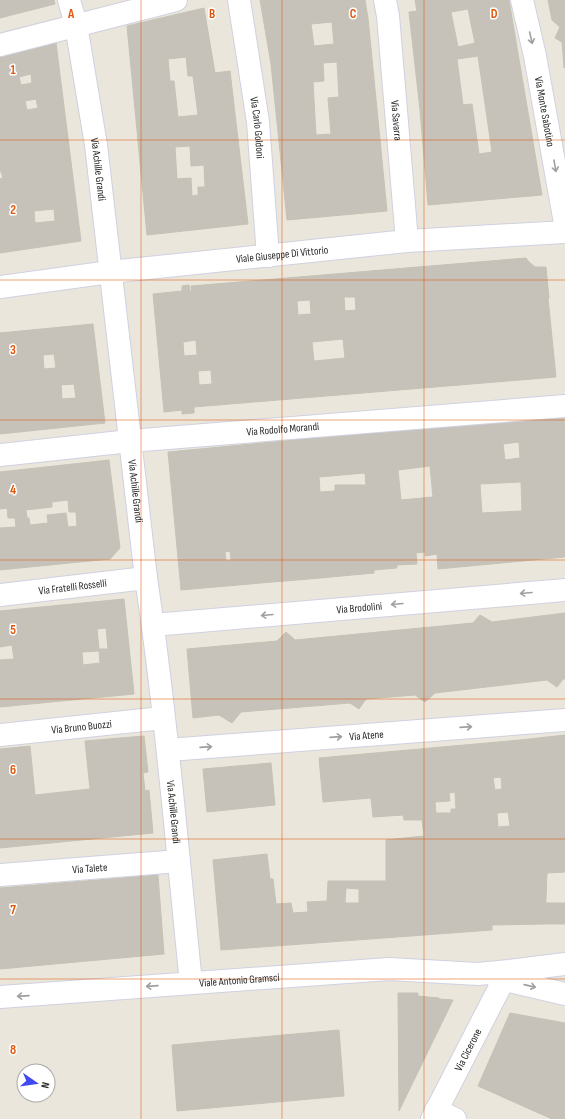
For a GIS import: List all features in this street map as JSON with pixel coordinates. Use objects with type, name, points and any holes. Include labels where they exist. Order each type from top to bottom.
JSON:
[{"type":"street","name":"Via Achille Grandi","points":[[69,0],[76,25],[96,145],[146,578],[168,750],[191,983]]},
{"type":"street","points":[[0,44],[176,0]]},
{"type":"street","name":"Via Carlo Goldoni","points":[[239,0],[258,122],[268,256]]},
{"type":"street","name":"Via Savarra","points":[[385,0],[388,16],[407,241]]},
{"type":"street","name":"Via Monte Sabotino","points":[[522,0],[535,56],[565,224]]},
{"type":"street","name":"Viale Giuseppe Di Vittorio","points":[[0,287],[110,272],[407,241],[565,232]]},
{"type":"street","name":"Via Rodolfo Morandi","points":[[0,455],[130,441],[565,406]]},
{"type":"street","name":"Via Fratelli Rosselli","points":[[0,596],[146,578]]},
{"type":"street","name":"Via Brodolini","points":[[153,625],[565,590]]},
{"type":"street","name":"Via Bruno Buozzi","points":[[0,735],[163,718]]},
{"type":"street","name":"Via Atene","points":[[168,750],[565,720]]},
{"type":"street","name":"Via Talete","points":[[0,875],[179,861]]},
{"type":"street","name":"Viale Antonio Gramsci","points":[[0,997],[389,969],[478,974],[509,972],[565,964]]},
{"type":"street","name":"Viale Antonio Gramsci","points":[[478,974],[565,994]]},
{"type":"street","name":"Via Cicerone","points":[[441,1116],[504,979]]},
{"type":"building","points":[[0,0],[54,0],[55,4],[0,18]]},
{"type":"building","points":[[260,0],[365,0],[387,211],[287,220],[271,64]],"holes":[[[332,22],[334,44],[314,46],[311,24]],[[337,62],[339,97],[328,98],[331,134],[316,135],[313,82],[324,81],[323,63]]]},
{"type":"building","points":[[415,0],[509,0],[542,195],[428,205],[420,110],[409,12],[417,11]],"holes":[[[468,9],[475,43],[458,47],[451,12]],[[478,56],[492,152],[479,154],[472,104],[463,105],[457,59]]]},
{"type":"building","points":[[548,0],[565,0],[564,68],[562,42],[555,38],[560,27],[552,20]]},
{"type":"building","points":[[204,8],[215,73],[230,71],[248,224],[147,235],[127,26]],"holes":[[[186,57],[188,76],[193,76],[198,115],[178,117],[174,81],[170,81],[168,59]],[[190,146],[191,166],[204,165],[205,187],[198,187],[198,195],[192,196],[191,178],[177,179],[175,147]]]},
{"type":"building","points":[[56,43],[81,241],[0,253],[0,179],[3,178],[0,169],[0,57]],"holes":[[[31,74],[32,83],[21,85],[19,77]],[[36,99],[38,108],[27,110],[25,101]],[[54,209],[55,221],[35,223],[34,211]]]},
{"type":"building","points":[[526,258],[535,267],[546,267],[556,377],[194,407],[194,413],[182,414],[182,410],[164,412],[153,294],[182,291],[182,286],[189,285],[190,291],[192,291],[191,286]],"holes":[[[344,297],[355,297],[356,310],[345,311]],[[310,300],[311,314],[298,315],[297,301]],[[343,339],[345,358],[314,361],[312,342]],[[196,340],[197,355],[184,356],[183,342]],[[211,370],[212,384],[199,385],[198,371]]]},
{"type":"building","points":[[93,324],[105,423],[0,434],[0,333]],"holes":[[[54,354],[56,368],[44,369],[43,355]],[[74,384],[76,398],[62,399],[61,385]]]},
{"type":"building","points":[[564,418],[565,557],[438,569],[437,554],[425,556],[425,552],[416,553],[417,564],[397,565],[397,568],[374,570],[374,573],[309,579],[299,479],[249,483],[261,583],[181,590],[168,452],[430,427]],"holes":[[[519,442],[520,458],[505,460],[503,444]],[[430,466],[433,497],[401,500],[398,470]],[[365,473],[366,485],[335,485],[335,491],[320,492],[319,477]],[[521,482],[522,511],[482,513],[480,484]],[[230,551],[231,560],[226,561],[225,552]]]},
{"type":"building","points":[[109,460],[120,548],[110,559],[0,570],[0,528],[16,527],[15,518],[8,518],[7,508],[0,509],[0,472]],"holes":[[[68,500],[69,512],[76,512],[77,526],[68,527],[66,513],[47,515],[48,523],[30,525],[26,510],[52,507],[52,502]]]},
{"type":"building","points":[[299,479],[309,579],[261,583],[249,483]]},
{"type":"building","points":[[124,599],[134,694],[0,707],[0,660],[14,659],[12,645],[0,647],[0,611]],"holes":[[[106,628],[108,649],[99,649],[97,629]],[[99,651],[100,663],[83,665],[82,652]]]},
{"type":"building","points":[[565,613],[565,679],[563,679],[557,687],[547,680],[435,693],[425,702],[415,695],[366,699],[359,709],[350,703],[241,712],[232,723],[219,715],[193,718],[187,649],[277,641],[286,632],[295,640],[473,623],[480,615],[492,622]]},
{"type":"building","points":[[565,735],[565,821],[527,823],[520,740]]},
{"type":"building","points":[[144,736],[148,772],[143,773],[145,791],[149,790],[153,833],[0,848],[0,749],[30,746],[35,795],[90,789],[85,741]]},
{"type":"building","points":[[520,740],[527,823],[549,822],[545,924],[492,925],[492,930],[221,950],[213,860],[267,854],[270,879],[273,879],[276,904],[291,903],[293,913],[308,912],[307,902],[327,901],[328,881],[386,881],[386,840],[424,836],[422,820],[404,820],[403,815],[373,817],[371,798],[323,802],[319,758]],"holes":[[[501,777],[502,789],[495,790],[493,778]],[[455,792],[456,809],[451,809],[451,813],[436,813],[435,802],[450,801],[449,793]],[[508,812],[510,826],[498,827],[497,813]],[[346,888],[359,889],[359,903],[345,903]]]},
{"type":"building","points":[[271,763],[275,805],[207,812],[203,769]]},
{"type":"building","points":[[565,821],[565,872],[547,873],[549,822]]},
{"type":"building","points":[[158,875],[164,954],[0,969],[0,888]]},
{"type":"building","points":[[546,903],[565,903],[565,924],[545,924]]},
{"type":"building","points":[[398,993],[418,993],[418,996],[453,1000],[399,1111]]},
{"type":"building","points":[[510,1013],[565,1023],[565,1119],[552,1119],[478,1086]]},
{"type":"building","points":[[339,1030],[344,1096],[177,1111],[172,1045]]}]
